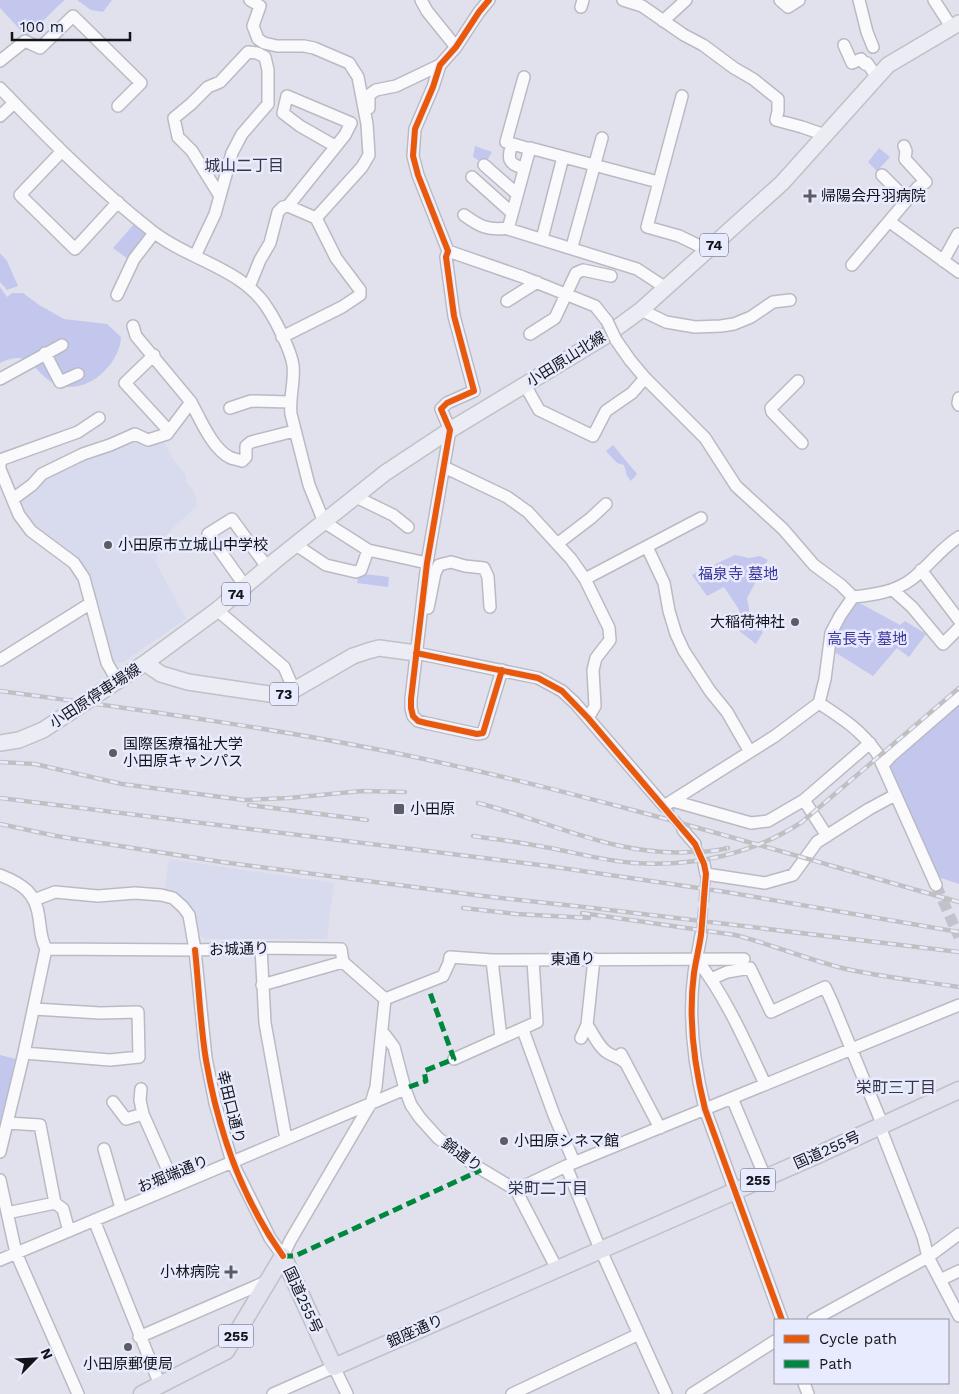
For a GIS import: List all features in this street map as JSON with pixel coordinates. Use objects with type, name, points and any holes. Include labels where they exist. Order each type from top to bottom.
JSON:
[{"type":"highway","name":"国道255号","points":[[557,1269],[882,1126],[959,1090]]},
{"type":"highway","name":"国道255号","points":[[142,1394],[226,1351],[283,1256]]},
{"type":"highway","name":"国道255号","points":[[283,1256],[334,1366]]},
{"type":"highway","name":"銀座通り","points":[[334,1366],[557,1269]]},
{"type":"main road","name":"小田原山北線","points":[[145,663],[217,610],[354,496],[385,473],[450,430],[607,334],[641,310],[782,183],[888,65],[955,26]]},
{"type":"main road","name":"小田原停車場線","points":[[0,743],[18,740],[43,730],[145,663],[162,674],[188,682],[276,695],[294,690],[353,656],[368,650],[379,648],[420,654]]},
{"type":"street","points":[[250,0],[260,6],[253,26],[258,39],[264,43],[277,46],[314,48],[349,63],[358,76],[367,124],[369,155],[362,167],[316,218]]},
{"type":"street","points":[[421,0],[427,11],[456,47]]},
{"type":"street","points":[[367,124],[370,118],[369,95],[376,90],[396,86],[440,65],[456,47],[489,0]]},
{"type":"street","points":[[623,0],[642,6],[684,35],[703,45],[778,98],[776,120],[825,135]]},
{"type":"street","points":[[663,21],[686,0]]},
{"type":"street","points":[[780,0],[788,7],[799,0]]},
{"type":"street","points":[[859,0],[873,47]]},
{"type":"street","points":[[934,0],[955,26]]},
{"type":"street","points":[[0,61],[25,41],[40,48],[72,16],[141,83],[118,106]]},
{"type":"street","points":[[844,45],[852,63],[861,58],[877,77]]},
{"type":"street","points":[[195,256],[215,214],[232,153],[242,134],[268,104],[268,70],[265,57],[257,53],[248,52],[220,82],[208,87],[192,104],[174,118],[178,137],[192,151],[220,196]]},
{"type":"street","points":[[420,654],[427,563],[450,430],[441,412],[442,406],[474,390],[451,297],[446,257],[448,251],[418,176],[413,156],[415,129],[440,65]]},
{"type":"street","points":[[524,77],[506,142],[658,182]]},
{"type":"street","points":[[0,88],[62,151],[154,232],[234,276],[250,287],[268,308],[293,363],[290,402],[294,431],[309,485],[324,522],[368,550],[427,563]]},
{"type":"street","points":[[250,287],[260,260],[270,243],[278,212],[283,207],[288,206],[345,135],[351,123],[287,96],[283,112],[300,126],[335,146]]},
{"type":"street","points":[[682,96],[647,227],[680,236],[708,250]]},
{"type":"street","points":[[0,116],[14,103]]},
{"type":"street","points":[[573,243],[602,138]]},
{"type":"street","points":[[512,144],[508,156],[510,161],[524,168]]},
{"type":"street","points":[[852,265],[918,187],[926,182],[905,159],[906,151],[904,146]]},
{"type":"street","points":[[508,228],[530,149]]},
{"type":"street","points":[[62,151],[20,195],[76,249],[118,202]]},
{"type":"street","points":[[543,235],[563,157]]},
{"type":"street","points":[[484,165],[517,194]]},
{"type":"street","points":[[882,175],[907,200]]},
{"type":"street","points":[[472,177],[512,213]]},
{"type":"street","points":[[282,337],[342,308],[360,295],[360,290],[336,258],[316,218],[288,206]]},
{"type":"street","points":[[464,215],[477,225],[495,230],[508,228],[638,269],[666,288]]},
{"type":"street","points":[[890,222],[959,272]]},
{"type":"street","points":[[117,295],[134,259],[154,232]]},
{"type":"street","points":[[943,261],[958,234]]},
{"type":"street","points":[[448,251],[537,282],[595,306],[607,321],[616,340],[630,360],[645,378],[705,438],[736,486],[783,529],[814,565],[852,597],[870,596],[893,590],[911,580],[942,550],[959,537]]},
{"type":"street","points":[[530,334],[555,318],[576,273],[583,270],[611,276]]},
{"type":"street","points":[[508,301],[537,282]]},
{"type":"street","points":[[641,310],[666,322],[675,324],[694,327],[721,326],[734,324],[751,317],[773,302],[790,300]]},
{"type":"street","points":[[133,326],[136,336],[154,355],[191,402],[205,429],[220,450],[230,458],[242,461],[246,457],[246,446],[251,442],[294,431]]},
{"type":"street","points":[[0,379],[62,344]]},
{"type":"street","points":[[45,354],[60,382],[78,374]]},
{"type":"street","points":[[154,355],[125,383],[169,431]]},
{"type":"street","points":[[525,384],[539,410],[594,436],[606,412],[632,393],[645,378]]},
{"type":"street","points":[[798,381],[771,408],[772,412],[802,442]]},
{"type":"street","points":[[959,398],[959,405]]},
{"type":"street","points":[[230,408],[251,401],[290,402]]},
{"type":"street","points":[[13,498],[32,485],[42,474],[82,454],[135,434],[148,440],[167,434],[191,402]]},
{"type":"street","points":[[98,418],[78,432],[0,461],[0,469],[19,515],[31,531],[74,563],[84,578],[107,663],[117,680]]},
{"type":"street","points":[[444,467],[507,496],[528,512],[571,560],[585,579],[609,628],[610,640],[596,658],[593,670],[595,706],[588,718]]},
{"type":"street","points":[[354,496],[393,515],[408,527]]},
{"type":"street","points":[[557,544],[606,504]]},
{"type":"street","points":[[585,579],[700,518]]},
{"type":"street","points":[[245,586],[208,534],[232,519],[267,567]]},
{"type":"street","points":[[296,545],[326,565],[356,572],[361,570],[368,550]]},
{"type":"street","points":[[647,547],[664,583],[676,634],[684,651],[710,691],[727,712],[750,752]]},
{"type":"street","points":[[490,607],[488,577],[484,568],[451,562],[439,565],[435,572],[411,699],[413,716],[418,721],[426,723],[478,734],[483,733],[502,670]]},
{"type":"street","points":[[921,570],[958,614]]},
{"type":"street","points":[[893,590],[912,607],[943,644],[959,628]]},
{"type":"street","points":[[668,804],[775,736],[819,703],[826,679],[831,633],[852,597]]},
{"type":"street","points":[[0,660],[91,603]]},
{"type":"street","points":[[217,610],[284,667],[294,690]]},
{"type":"street","points":[[420,654],[538,678],[551,684],[562,691],[668,804],[750,823],[768,821],[804,800],[870,743]]},
{"type":"street","points":[[882,765],[959,696]]},
{"type":"street","points":[[819,703],[849,723],[870,743],[882,765],[936,885]]},
{"type":"street","points":[[705,869],[765,883],[793,875],[817,842],[894,795]]},
{"type":"street","points":[[804,800],[827,836]]},
{"type":"street","points":[[683,830],[695,844]]},
{"type":"street","points":[[0,876],[17,882],[29,892],[38,906],[40,937],[46,948],[34,1009],[0,1152]]},
{"type":"street","name":"幸田口通り","points":[[34,900],[56,892],[98,896],[135,893],[173,898],[189,915],[196,950],[206,1058],[215,1103],[232,1162],[270,1238],[283,1256]]},
{"type":"street","points":[[701,935],[694,972],[692,1009],[697,1070],[705,1109],[782,1319]]},
{"type":"street","name":"お城通り","points":[[46,948],[196,950],[341,948],[343,962]]},
{"type":"street","points":[[261,948],[265,1023],[286,1139]]},
{"type":"street","name":"東通り","points":[[385,999],[443,976],[450,963],[450,957],[492,960],[744,959]]},
{"type":"street","points":[[581,1038],[587,1025],[594,959]]},
{"type":"street","points":[[492,960],[501,1038]]},
{"type":"street","points":[[454,1059],[537,1022],[533,960]]},
{"type":"street","points":[[697,960],[711,979],[746,1042],[765,1084]]},
{"type":"street","points":[[262,985],[343,962],[385,999],[376,1087],[371,1103],[283,1256]]},
{"type":"street","points":[[711,979],[727,972],[750,968],[771,1012],[824,987],[852,1048],[923,1237],[928,1257],[959,1316]]},
{"type":"street","points":[[557,1269],[516,1190],[570,1164],[959,1005]]},
{"type":"street","points":[[24,1053],[110,1060],[139,1057],[138,1012],[100,1013],[34,1009]]},
{"type":"street","points":[[587,1025],[608,1053],[624,1059],[660,1128]]},
{"type":"street","points":[[522,1030],[554,1115],[600,1249],[666,1394]]},
{"type":"street","name":"錦通り","points":[[382,1031],[394,1047],[411,1105],[438,1138],[481,1170],[516,1190]]},
{"type":"street","points":[[141,1089],[140,1100],[143,1114],[175,1186]]},
{"type":"street","name":"お堀端通り","points":[[0,1260],[405,1089]]},
{"type":"street","points":[[732,1098],[765,1177]]},
{"type":"street","points":[[113,1102],[126,1119],[143,1114]]},
{"type":"street","points":[[7,1122],[40,1125],[54,1203]]},
{"type":"street","points":[[104,1149],[121,1208]]},
{"type":"street","points":[[0,1180],[4,1209],[16,1253],[78,1394]]},
{"type":"street","points":[[4,1209],[54,1203],[63,1209],[69,1231]]},
{"type":"street","points":[[94,1220],[160,1385]]},
{"type":"street","points":[[815,1319],[928,1257],[959,1234]]},
{"type":"street","points":[[940,1280],[959,1271]]},
{"type":"street","points":[[140,1337],[268,1281]]},
{"type":"street","points":[[512,1394],[640,1334]]},
{"type":"street","points":[[692,1394],[774,1342]]},
{"type":"street","points":[[334,1366],[347,1394]]},
{"type":"street","name":"銀座通り","points":[[273,1394],[334,1366]]},
{"type":"shaded area","name":"小田原市立城山中学校","points":[[136,437],[163,440],[173,459],[185,474],[187,484],[192,488],[197,500],[196,507],[162,540],[157,550],[156,563],[186,619],[122,663],[110,661],[86,578],[31,524],[17,504],[47,473]]},
{"type":"shaded area","points":[[169,859],[334,883],[327,939],[205,939],[200,935],[194,909],[182,897],[164,892]]},
{"type":"green space","points":[[0,0],[65,0],[27,37],[0,8]]},
{"type":"green space","points":[[77,0],[112,0],[103,12],[91,10]]},
{"type":"green space","points":[[475,146],[492,152],[485,164],[473,157]]},
{"type":"green space","points":[[879,148],[890,157],[877,171],[868,162]]},
{"type":"green space","points":[[135,223],[150,234],[131,261],[113,248]]},
{"type":"green space","points":[[0,253],[7,261],[18,286],[7,290],[0,282]]},
{"type":"green space","points":[[0,287],[7,297],[12,293],[23,293],[39,305],[64,319],[107,324],[121,337],[115,358],[99,376],[78,386],[67,387],[51,382],[26,360],[13,358],[0,363]]},
{"type":"green space","points":[[613,445],[637,474],[631,481],[627,476],[624,465],[617,463],[606,451]]},
{"type":"green space","name":"福泉寺 墓地","points":[[735,555],[749,558],[760,556],[768,560],[747,598],[751,619],[763,632],[756,644],[738,630],[744,621],[724,587],[707,596],[692,575]]},
{"type":"green space","points":[[365,574],[389,577],[388,587],[357,583],[358,578]]},
{"type":"green space","name":"高長寺 墓地","points":[[856,601],[900,625],[905,621],[926,634],[909,657],[897,648],[873,676],[833,651],[834,635]]},
{"type":"green space","points":[[959,704],[959,884],[935,876],[886,766]]},
{"type":"green space","points":[[0,1055],[16,1059],[0,1128]]},
{"type":"tunnel","points":[[664,806],[683,830]]},
{"type":"tunnel","points":[[695,844],[704,864]]},
{"type":"tunnel","points":[[701,935],[706,874]]},
{"type":"tunnel","points":[[936,885],[959,937]]},
{"type":"railway","points":[[473,836],[635,863],[679,863],[722,856],[743,850],[783,833],[802,822],[959,688]]},
{"type":"railway","points":[[0,691],[266,729],[424,759],[626,808],[959,902]]},
{"type":"railway","points":[[0,762],[35,764],[122,784],[244,800],[362,791],[405,792]]},
{"type":"railway","points":[[0,798],[548,866],[726,892],[959,932]]},
{"type":"railway","points":[[478,803],[610,844],[637,849],[664,852],[697,852],[728,848]]},
{"type":"railway","points":[[249,805],[367,820]]},
{"type":"railway","points":[[0,824],[56,836],[222,862],[483,896],[959,952]]},
{"type":"railway","points":[[463,908],[516,914],[589,918]]},
{"type":"railway","points":[[582,913],[735,935],[842,968],[959,987]]},
{"type":"marked path","points":[[409,1087],[426,1081],[424,1071],[454,1059],[429,990]]},
{"type":"marked path","points":[[283,1256],[295,1256],[481,1170]]},
{"type":"cycle path","points":[[489,0],[456,47],[440,65],[415,129],[413,156],[418,175],[448,251],[446,257],[454,316],[474,391],[447,403],[441,409],[450,430],[427,563],[411,699],[413,716],[418,721],[426,723],[477,734],[483,733],[502,670]]},
{"type":"cycle path","points":[[416,653],[538,678],[562,691],[588,718],[695,844],[704,864],[706,874],[701,935],[692,990],[693,1041],[698,1076],[705,1109],[782,1319]]},
{"type":"cycle path","points":[[195,950],[204,1046],[217,1112],[244,1187],[255,1211],[283,1256]]},
{"type":"place","name":"帰陽会丹羽病院","points":[[810,196]]},
{"type":"place","name":"小田原市立城山中学校","points":[[108,545]]},
{"type":"place","name":"大稲荷神社","points":[[795,622]]},
{"type":"place","name":"国際医療福祉大学 小田原キャンパス","points":[[113,753]]},
{"type":"place","name":"小田原","points":[[399,809]]},
{"type":"place","name":"小田原シネマ館","points":[[504,1141]]},
{"type":"place","name":"小林病院","points":[[231,1272]]},
{"type":"place","name":"小田原郵便局","points":[[128,1347]]},
{"type":"district","name":"城山二丁目","points":[[244,165]]},
{"type":"district","name":"栄町三丁目","points":[[896,1087]]},
{"type":"district","name":"栄町二丁目","points":[[548,1188]]}]
